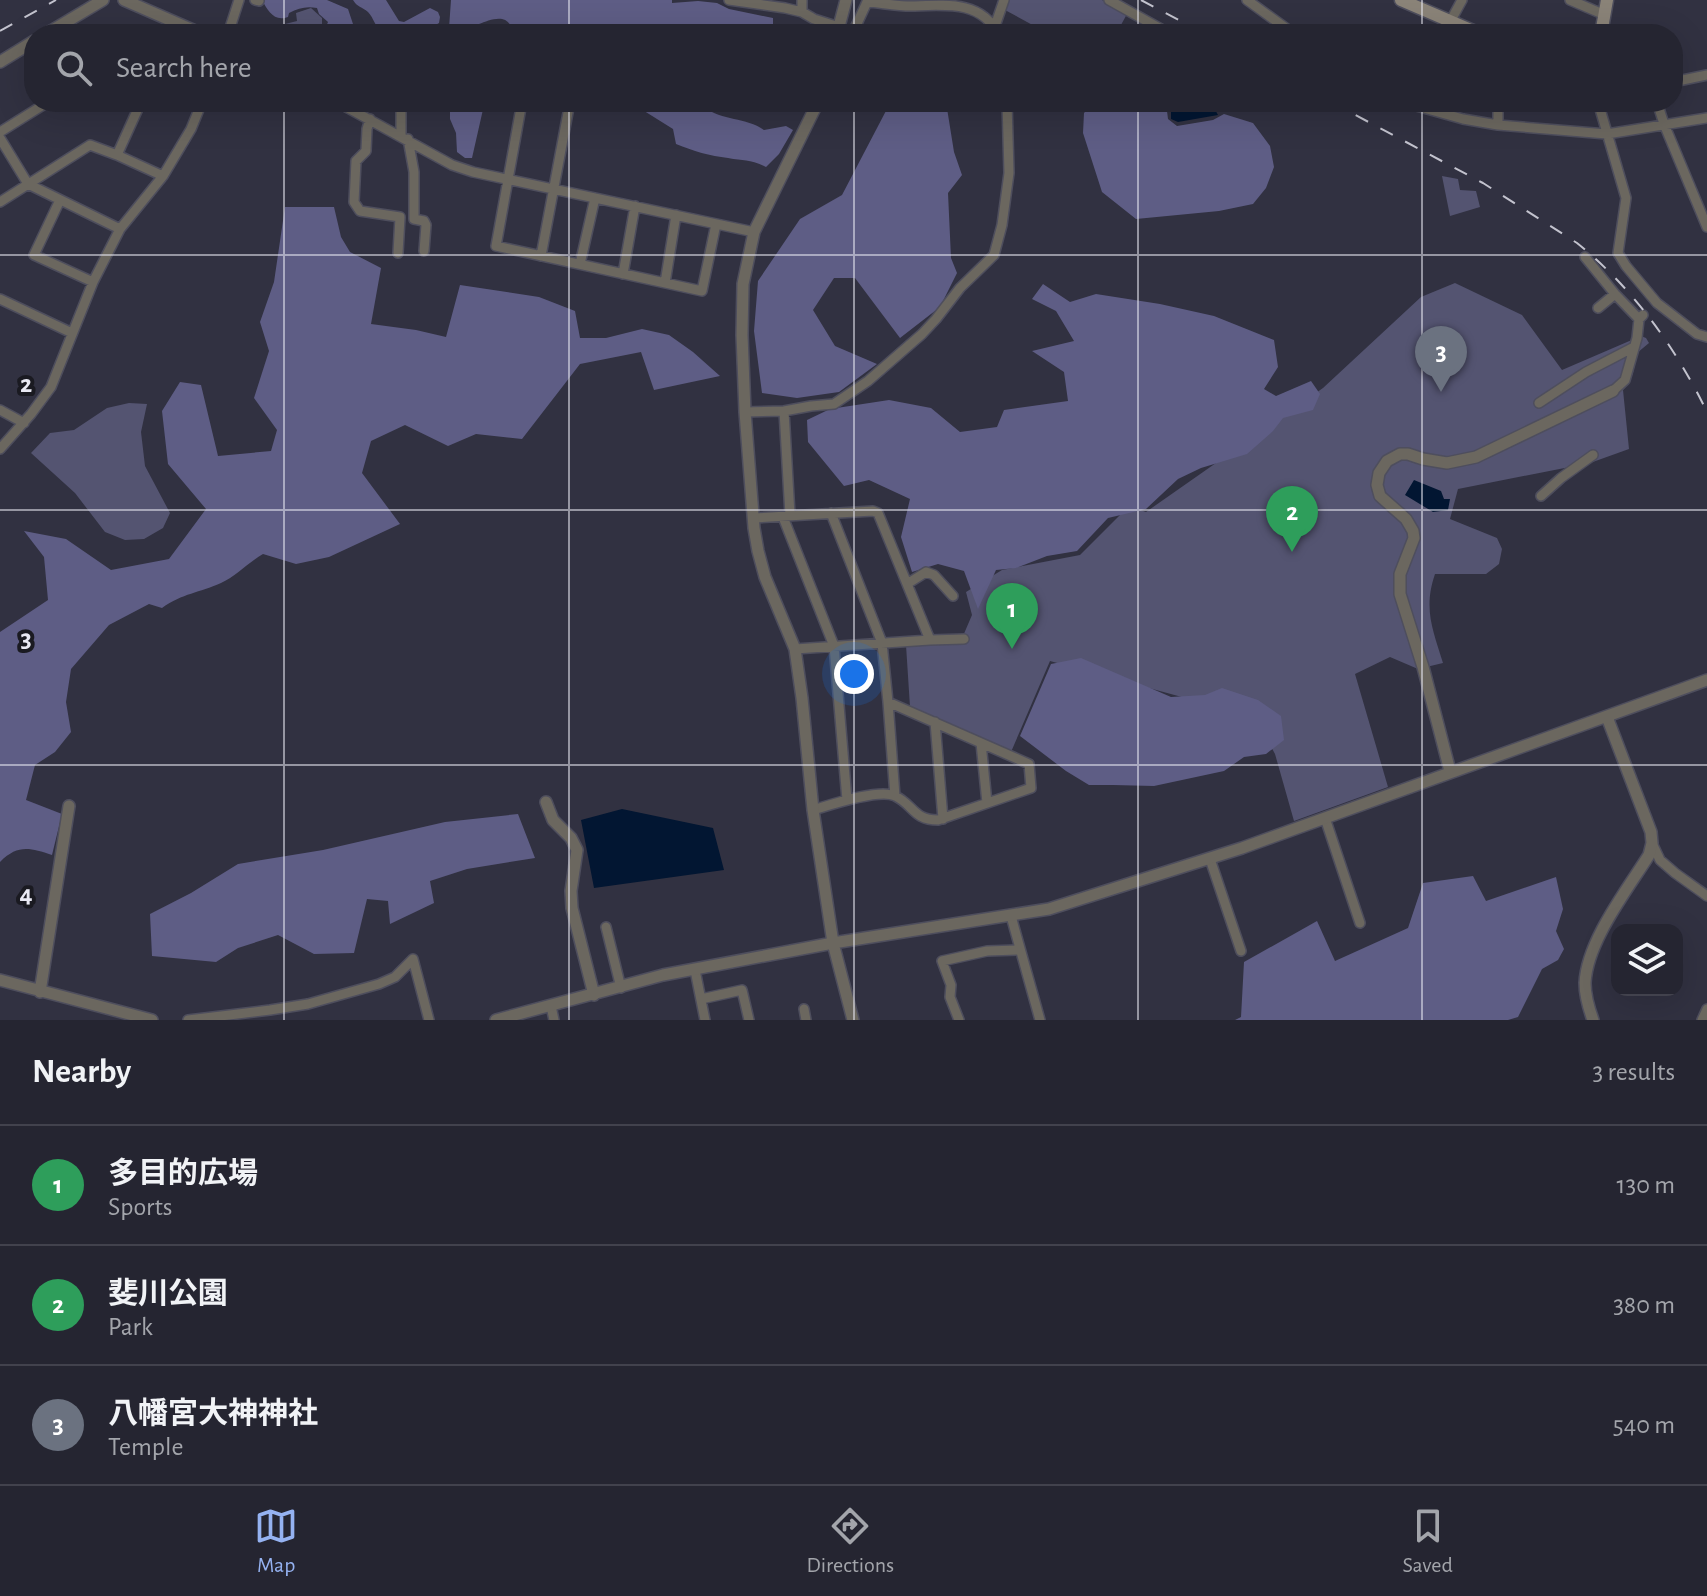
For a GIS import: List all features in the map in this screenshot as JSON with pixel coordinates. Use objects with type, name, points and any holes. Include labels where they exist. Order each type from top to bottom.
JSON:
[{"type":"main road","points":[[1401,0],[1455,24]]},
{"type":"main road","points":[[1603,24],[1607,0]]},
{"type":"street","points":[[63,24],[103,0]]},
{"type":"street","points":[[124,0],[166,24]]},
{"type":"street","points":[[231,24],[239,0]]},
{"type":"street","points":[[728,0],[802,12],[825,24]]},
{"type":"street","points":[[802,0],[802,12]]},
{"type":"street","points":[[843,24],[846,0]]},
{"type":"street","points":[[998,24],[1004,0]]},
{"type":"street","points":[[1109,0],[1152,24]]},
{"type":"street","points":[[1247,0],[1280,24]]},
{"type":"street","points":[[1450,22],[1462,0]]},
{"type":"street","points":[[1570,0],[1605,15]]},
{"type":"street","points":[[857,24],[867,1],[911,6],[946,3],[978,10],[993,24]]},
{"type":"street","points":[[0,62],[24,47]]},
{"type":"street","points":[[1683,80],[1707,75]]},
{"type":"street","points":[[0,132],[32,112]]},
{"type":"street","points":[[117,155],[136,112]]},
{"type":"street","points":[[0,449],[51,387],[93,282],[120,229],[163,176],[198,112]]},
{"type":"street","points":[[356,112],[403,132],[452,165],[473,172],[754,232]]},
{"type":"street","points":[[402,112],[403,132],[414,172],[414,219]]},
{"type":"street","points":[[520,112],[496,246],[702,291],[716,224]]},
{"type":"street","points":[[541,256],[568,112]]},
{"type":"street","points":[[813,112],[754,232],[743,284],[745,412],[758,551],[765,577],[795,649],[813,810],[833,943],[853,1020]]},
{"type":"street","points":[[745,412],[784,411],[834,404],[868,381],[922,334],[960,288],[994,255],[1002,225],[1009,173],[1007,112]]},
{"type":"street","points":[[1438,112],[1498,125],[1607,134],[1707,118]]},
{"type":"street","points":[[1498,112],[1498,125]]},
{"type":"street","points":[[1450,771],[1400,594],[1401,571],[1414,538],[1413,531],[1406,519],[1380,496],[1377,485],[1379,473],[1387,461],[1400,454],[1447,463],[1476,457],[1613,391],[1625,380],[1647,311],[1618,253],[1626,198],[1601,112]]},
{"type":"street","points":[[1660,112],[1707,227]]},
{"type":"street","points":[[370,119],[366,151],[356,161],[354,202],[360,211],[424,221],[424,251]]},
{"type":"street","points":[[0,138],[28,184],[120,229]]},
{"type":"street","points":[[0,202],[90,145],[163,176]]},
{"type":"street","points":[[580,264],[595,198]]},
{"type":"street","points":[[60,200],[34,255],[93,282]]},
{"type":"street","points":[[623,274],[635,206]]},
{"type":"street","points":[[665,283],[676,215]]},
{"type":"street","points":[[398,253],[400,217]]},
{"type":"street","points":[[1585,257],[1615,294],[1707,337]]},
{"type":"street","points":[[1598,308],[1615,294]]},
{"type":"street","points":[[0,299],[72,333]]},
{"type":"street","points":[[1539,403],[1595,366],[1634,347]]},
{"type":"street","points":[[0,410],[24,423]]},
{"type":"street","points":[[784,411],[786,516],[834,646],[847,800]]},
{"type":"street","points":[[1541,496],[1593,455]]},
{"type":"street","points":[[831,513],[882,643],[895,796]]},
{"type":"street","points":[[754,518],[878,513],[930,640]]},
{"type":"street","points":[[907,584],[926,572],[934,575],[953,596]]},
{"type":"street","points":[[795,649],[964,639]]},
{"type":"street","points":[[496,1020],[663,975],[833,943],[1049,909],[1210,859],[1707,680]]},
{"type":"street","points":[[813,810],[874,794],[895,796],[919,816],[929,820],[943,819],[1031,788],[1029,764],[888,702]]},
{"type":"street","points":[[1593,1020],[1585,985],[1590,958],[1607,923],[1649,855],[1652,843],[1651,832],[1607,717]]},
{"type":"street","points":[[935,722],[943,819]]},
{"type":"street","points":[[981,743],[987,803]]},
{"type":"street","points":[[546,802],[553,820],[571,838],[577,850],[571,891],[572,908],[594,995]]},
{"type":"street","points":[[40,992],[69,806]]},
{"type":"street","points":[[1325,818],[1360,923]]},
{"type":"street","points":[[1652,843],[1660,860],[1707,896]]},
{"type":"street","points":[[1210,859],[1241,951]]},
{"type":"street","points":[[1011,916],[1039,1019],[1027,1020]]},
{"type":"street","points":[[606,927],[621,988]]},
{"type":"street","points":[[959,1020],[942,961],[987,951],[1020,950]]},
{"type":"street","points":[[188,1020],[308,1004],[379,984],[395,977],[413,959],[429,1020]]},
{"type":"street","points":[[695,970],[705,1020]]},
{"type":"street","points":[[0,980],[152,1020]]},
{"type":"street","points":[[701,999],[742,990],[749,1020]]},
{"type":"street","points":[[551,1006],[554,1020]]},
{"type":"street","points":[[804,1009],[806,1020]]},
{"type":"street","points":[[1702,1020],[1707,1009]]},
{"type":"shaded area","points":[[262,0],[327,0],[348,9],[353,24],[327,24],[317,8],[299,9],[283,18],[269,12]]},
{"type":"shaded area","points":[[353,0],[386,0],[399,21],[404,22],[430,8],[438,12],[439,23],[375,24],[368,12]]},
{"type":"shaded area","points":[[451,0],[698,1],[773,18],[773,24],[510,24],[497,19],[479,24],[449,24]]},
{"type":"shaded area","points":[[1008,0],[1102,0],[1127,14],[1122,24],[1031,24],[1005,10]]},
{"type":"shaded area","points":[[311,8],[322,18],[322,24],[285,24],[297,21],[296,13]]},
{"type":"shaded area","points":[[450,112],[482,112],[472,158],[465,158],[457,152],[456,133]]},
{"type":"shaded area","points":[[646,112],[714,112],[764,130],[786,126],[793,130],[779,154],[766,167],[751,161],[708,155],[676,144],[673,129]]},
{"type":"shaded area","points":[[885,112],[948,112],[954,152],[962,175],[948,193],[951,258],[957,273],[940,307],[900,338],[855,278],[834,278],[813,310],[835,346],[877,364],[839,392],[797,398],[762,393],[754,331],[758,281],[800,219],[842,195]]},
{"type":"shaded area","points":[[1167,112],[1168,119],[1177,126],[1213,120],[1224,114],[1253,123],[1270,146],[1274,167],[1266,188],[1253,204],[1219,211],[1136,219],[1102,192],[1083,133],[1084,113]]},
{"type":"shaded area","points":[[1171,112],[1216,112],[1218,115],[1178,122],[1171,119]]},
{"type":"shaded area","points":[[1442,176],[1458,179],[1460,190],[1476,191],[1480,207],[1450,216]]},
{"type":"shaded area","points":[[285,207],[334,207],[341,237],[350,252],[381,268],[371,324],[446,337],[460,285],[539,297],[575,311],[580,338],[606,338],[642,329],[669,335],[720,376],[654,390],[641,352],[580,364],[522,439],[476,434],[448,446],[405,425],[371,441],[362,473],[400,524],[329,557],[296,564],[263,554],[221,583],[184,596],[162,608],[149,604],[109,625],[71,669],[66,702],[71,732],[55,752],[35,765],[26,800],[62,814],[52,855],[24,849],[13,852],[0,862],[0,632],[48,600],[44,557],[24,531],[66,539],[111,570],[169,559],[206,509],[168,464],[162,411],[180,382],[201,385],[218,456],[271,451],[277,430],[254,398],[269,351],[260,322],[274,282]]},
{"type":"shaded area","points":[[1455,283],[1522,315],[1562,370],[1641,336],[1649,343],[1637,353],[1631,378],[1623,390],[1629,449],[1590,463],[1458,489],[1450,519],[1497,538],[1502,549],[1499,564],[1486,574],[1435,574],[1430,609],[1443,663],[1418,669],[1390,657],[1355,674],[1388,787],[1294,821],[1275,754],[1255,717],[1050,661],[1011,752],[910,707],[906,645],[960,643],[972,615],[966,592],[1002,570],[1080,555],[1129,506],[1146,512],[1323,388],[1421,297]]},
{"type":"shaded area","points":[[1043,284],[1070,302],[1096,294],[1214,316],[1274,340],[1278,367],[1264,389],[1276,396],[1311,381],[1320,394],[1313,410],[1283,418],[1247,454],[1201,468],[1178,479],[1146,509],[1108,518],[1077,551],[1047,556],[1016,568],[996,570],[978,609],[964,571],[938,564],[912,572],[901,537],[910,499],[869,480],[844,486],[808,442],[807,420],[830,409],[889,400],[931,408],[960,432],[997,427],[1004,410],[1068,401],[1064,372],[1032,351],[1074,341],[1056,311],[1032,299]]},
{"type":"shaded area","points":[[129,403],[147,404],[141,432],[145,466],[170,513],[163,528],[144,539],[125,540],[105,532],[75,493],[31,453],[50,433],[74,430],[107,408]]},
{"type":"shaded area","points":[[1414,480],[1441,491],[1444,499],[1450,499],[1448,510],[1433,512],[1405,495]]},
{"type":"shaded area","points":[[1081,658],[1171,697],[1205,695],[1222,688],[1258,700],[1281,716],[1284,740],[1266,754],[1244,757],[1224,771],[1154,786],[1089,785],[1020,736],[1051,664]]},
{"type":"shaded area","points":[[622,809],[713,828],[724,870],[594,888],[581,820]]},
{"type":"shaded area","points":[[518,814],[535,858],[467,869],[430,881],[434,903],[390,924],[388,901],[367,899],[354,953],[314,954],[278,935],[238,948],[216,962],[152,956],[150,914],[238,864],[323,850],[445,822]]},
{"type":"shaded area","points":[[1473,876],[1486,901],[1556,877],[1563,909],[1556,931],[1564,949],[1558,960],[1542,969],[1518,1017],[1508,1020],[1235,1020],[1241,1017],[1244,962],[1317,921],[1335,961],[1408,928],[1423,883]]},
{"type":"railway","points":[[0,31],[56,0]]},
{"type":"railway","points":[[1141,0],[1186,24]]},
{"type":"railway","points":[[1350,112],[1483,183],[1577,243],[1635,299],[1667,342],[1707,412]]},
{"type":"place","name":"八幡宮大神神社","points":[[1441,392]]},
{"type":"place","name":"斐川公園","points":[[1292,552]]},
{"type":"place","name":"多目的広場","points":[[1012,649]]}]
